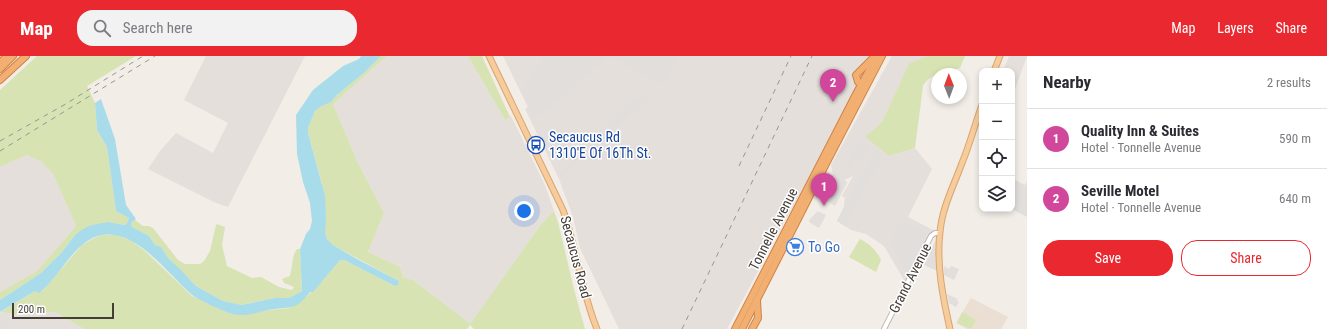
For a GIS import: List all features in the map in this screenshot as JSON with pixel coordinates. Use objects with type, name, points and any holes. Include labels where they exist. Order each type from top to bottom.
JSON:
[{"type":"highway","points":[[0,63],[7,56]]},
{"type":"highway","points":[[0,69],[14,56]]},
{"type":"highway","points":[[0,80],[26,56]]},
{"type":"highway","points":[[864,85],[857,80],[856,75],[876,56]]},
{"type":"highway","name":"Tonnelle Avenue","points":[[742,329],[864,85],[876,56]]},
{"type":"highway","name":"Tonnelle Avenue","points":[[734,329],[739,323],[864,85],[882,56]]},
{"type":"highway","points":[[752,329],[758,318],[757,299]]},
{"type":"main road","name":"Secaucus Road","points":[[489,56],[563,210],[570,229],[589,306],[597,329]]},
{"type":"main road","points":[[995,68],[1000,56]]},
{"type":"main road","points":[[950,329],[940,278],[940,233],[950,195],[979,114]]},
{"type":"street","name":"Grand Avenue","points":[[884,329],[932,236],[935,233],[940,233]]},
{"type":"shaded area","points":[[206,56],[305,56],[228,207],[216,203],[148,169],[160,151],[176,133],[213,153],[228,123],[184,100]]},
{"type":"shaded area","points":[[387,56],[468,56],[505,120],[511,116],[545,185],[554,211],[542,223],[470,325],[413,280],[403,277],[400,267],[368,252],[384,213],[358,163],[333,104]]},
{"type":"shaded area","points":[[503,56],[874,56],[727,329],[619,329],[580,248],[573,217],[559,179],[525,109],[528,107]]},
{"type":"shaded area","points":[[545,56],[609,56],[534,120],[521,91]]},
{"type":"shaded area","points":[[609,56],[680,56],[664,85]]},
{"type":"shaded area","points":[[892,56],[927,56],[914,63],[909,63],[882,122],[865,137],[889,156],[915,148],[932,169],[908,217],[933,230],[933,237],[907,285],[884,246],[866,234],[851,230],[837,221],[844,207],[845,198],[842,196],[853,176],[844,180],[833,175],[831,165]]},
{"type":"shaded area","points":[[1009,56],[1027,56],[1015,90],[1015,68],[1004,68]]},
{"type":"shaded area","points":[[642,93],[650,98],[561,176],[559,173],[595,142],[591,139]]},
{"type":"shaded area","points":[[860,140],[862,142],[849,169],[847,170],[845,168]]},
{"type":"shaded area","points":[[863,142],[869,145],[864,155],[865,156],[860,163],[855,160]]},
{"type":"shaded area","points":[[877,150],[884,154],[845,226],[837,221],[844,207],[845,198],[849,198]]},
{"type":"shaded area","points":[[27,155],[42,162],[53,174],[76,226],[37,271],[0,292],[0,167]]},
{"type":"shaded area","points":[[826,171],[846,181],[847,183],[835,206],[817,195],[817,188]]},
{"type":"shaded area","points":[[1015,180],[1025,185],[1027,181],[1027,217],[1015,211]]},
{"type":"shaded area","points":[[818,211],[826,215],[819,228],[809,222]]},
{"type":"shaded area","points":[[901,221],[927,233],[906,276],[891,241]]},
{"type":"shaded area","points":[[935,241],[936,270],[924,265]]},
{"type":"shaded area","points":[[944,266],[949,269],[951,266],[959,269],[954,280],[944,275]]},
{"type":"shaded area","points":[[947,294],[958,299],[957,301],[959,302],[956,307],[949,303]]},
{"type":"shaded area","points":[[971,298],[1008,317],[1001,329],[967,329],[956,323]]},
{"type":"shaded area","points":[[0,312],[14,314],[55,312],[84,329],[0,329]]},
{"type":"shaded area","points":[[8,318],[11,329],[0,329],[0,321]]},
{"type":"green space","points":[[37,56],[136,56],[87,86],[95,103],[97,130],[107,147],[116,211],[129,218],[125,225],[108,222],[75,235],[62,252],[41,273],[0,300],[0,292],[37,271],[76,226],[53,174],[42,162],[27,155],[0,167],[0,90]]},
{"type":"green space","points":[[381,56],[387,56],[333,104],[358,163],[384,213],[368,252],[400,267],[403,277],[413,280],[470,324],[542,223],[554,211],[585,329],[474,329],[470,325],[467,329],[84,329],[55,312],[14,314],[1,312],[35,291],[42,291],[82,245],[96,237],[103,235],[117,235],[130,240],[145,251],[192,296],[231,314],[289,308],[307,296],[340,260],[344,260],[395,286],[399,283],[399,281],[333,245],[327,239],[325,233],[322,184],[308,133],[308,128],[315,111],[331,102]]},
{"type":"green space","points":[[468,56],[482,56],[510,117],[505,120]]},
{"type":"green space","points":[[927,56],[965,56],[960,68],[931,68],[931,78],[923,86],[915,148],[889,156],[865,137],[882,122],[909,63]]},
{"type":"green space","points":[[133,220],[143,226],[153,228],[178,260],[185,264],[200,264],[204,261],[210,251],[216,225],[225,227],[222,245],[227,266],[252,278],[261,277],[279,287],[292,290],[294,287],[284,283],[282,279],[290,276],[294,254],[297,249],[300,249],[302,291],[289,298],[275,298],[240,305],[223,301],[196,286],[168,258],[160,247],[155,245],[149,236],[132,227],[131,225]]},
{"type":"green space","points":[[860,239],[867,243],[877,253],[881,260],[876,272],[849,257]]},
{"type":"green space","points":[[962,312],[976,320],[971,329],[957,323]]},
{"type":"water","points":[[361,56],[381,56],[331,102],[315,111],[308,128],[308,133],[325,196],[325,233],[327,239],[333,245],[357,259],[399,281],[398,285],[395,286],[344,260],[340,260],[313,292],[310,292],[300,303],[287,308],[236,315],[228,313],[194,296],[140,246],[128,239],[116,235],[103,235],[93,238],[76,250],[54,278],[39,293],[35,291],[0,312],[0,300],[41,273],[62,252],[75,235],[83,229],[92,225],[108,222],[125,225],[127,223],[129,218],[116,211],[107,147],[97,130],[95,103],[101,99],[115,139],[126,205],[136,219],[132,222],[132,227],[149,236],[155,245],[161,247],[168,258],[196,286],[223,301],[241,305],[275,298],[289,298],[302,291],[300,249],[306,234],[310,229],[312,221],[310,203],[303,182],[297,154],[296,115],[313,90],[343,66],[359,59]]},
{"type":"railway","points":[[0,141],[64,105],[143,56]]},
{"type":"railway","points":[[0,151],[155,56]]},
{"type":"railway","points":[[739,166],[791,56]]},
{"type":"railway","points":[[682,329],[812,56]]},
{"type":"place","name":"Seville Motel","points":[[833,102]]},
{"type":"place","name":"Secaucus Rd 1310'E Of 16Th St.","points":[[536,145]]},
{"type":"place","name":"Quality Inn & Suites","points":[[824,206]]},
{"type":"place","name":"To Go","points":[[795,247]]}]
